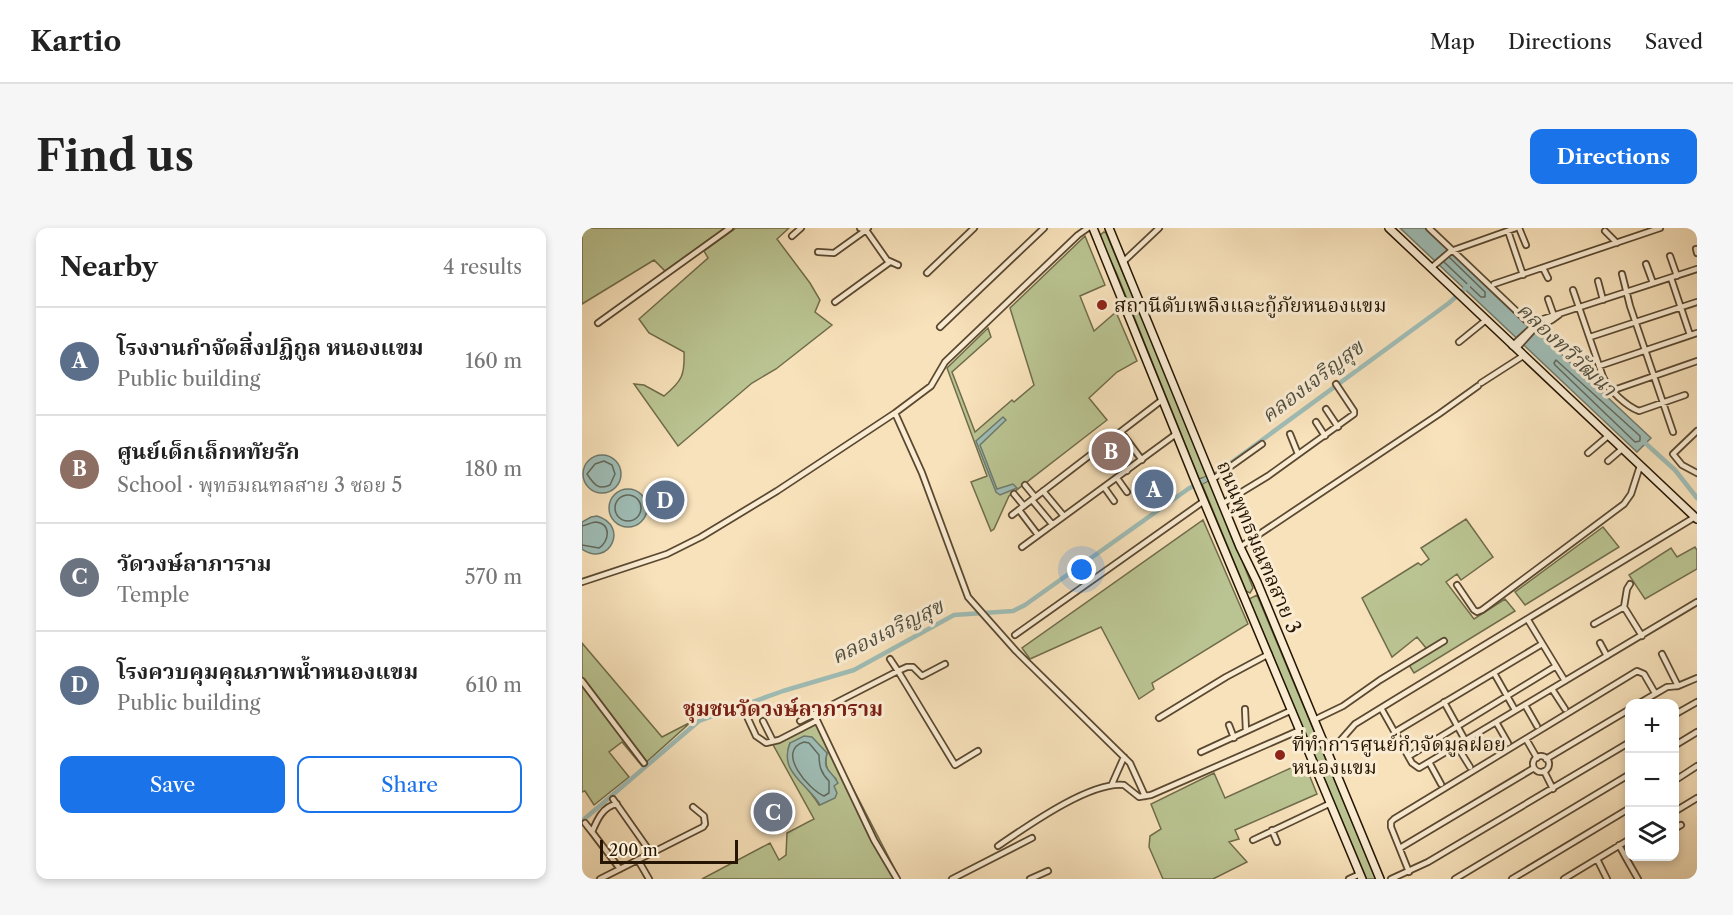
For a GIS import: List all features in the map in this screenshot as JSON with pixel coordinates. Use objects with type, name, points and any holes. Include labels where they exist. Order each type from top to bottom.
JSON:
[{"type":"main road","name":"ถนนพุทธมณฑลสาย 3","points":[[1090,228],[1361,877]]},
{"type":"main road","name":"ถนนพุทธมณฑลสาย 3","points":[[1109,228],[1240,548],[1380,879]]},
{"type":"main road","points":[[1389,228],[1696,518]]},
{"type":"main road","points":[[1242,593],[1246,596],[1252,595],[1257,591],[1258,586]]},
{"type":"street","points":[[598,323],[730,228]]},
{"type":"street","points":[[792,236],[801,228]]},
{"type":"street","points":[[927,273],[974,228]]},
{"type":"street","points":[[940,327],[1044,228]]},
{"type":"street","points":[[582,582],[667,554],[687,545],[777,491],[895,412],[931,386],[945,362],[1078,235],[1090,228]]},
{"type":"street","points":[[1123,262],[1159,228]]},
{"type":"street","points":[[1429,228],[1531,327]]},
{"type":"street","points":[[1431,268],[1451,250],[1518,228],[1526,244]]},
{"type":"street","points":[[1494,284],[1660,228]]},
{"type":"street","points":[[818,252],[834,253],[865,229],[890,262],[898,265]]},
{"type":"street","points":[[1508,231],[1523,275]]},
{"type":"street","points":[[1605,231],[1617,243]]},
{"type":"street","points":[[1671,256],[1677,276]]},
{"type":"street","points":[[835,302],[890,262]]},
{"type":"street","points":[[1646,264],[1653,283]]},
{"type":"street","points":[[1543,268],[1548,278]]},
{"type":"street","points":[[1514,348],[1531,327],[1540,320],[1697,269]]},
{"type":"street","points":[[1622,274],[1628,291],[1628,299],[1673,432]]},
{"type":"street","points":[[1671,278],[1690,335]]},
{"type":"street","points":[[1598,281],[1603,300]]},
{"type":"street","points":[[1573,290],[1599,366],[1611,391],[1636,410],[1685,395]]},
{"type":"street","points":[[1548,299],[1556,316]]},
{"type":"street","points":[[1590,337],[1697,302]]},
{"type":"street","points":[[1459,342],[1486,320]]},
{"type":"street","points":[[1599,366],[1697,333]]},
{"type":"street","points":[[1240,548],[1523,356]]},
{"type":"street","points":[[1611,391],[1697,361]]},
{"type":"street","points":[[1222,504],[1246,491],[1355,413],[1337,386]]},
{"type":"street","points":[[1012,515],[1162,400]]},
{"type":"street","points":[[1326,409],[1338,427]]},
{"type":"street","points":[[895,412],[922,473],[964,588],[978,609],[1016,651],[1124,758],[1134,771],[1145,796]]},
{"type":"street","points":[[1316,422],[1325,436]]},
{"type":"street","points":[[1697,431],[1673,454],[1682,465],[1697,473]]},
{"type":"street","points":[[1121,432],[1142,459]]},
{"type":"street","points":[[1022,547],[1176,434]]},
{"type":"street","points":[[1290,434],[1299,454]]},
{"type":"street","points":[[1588,453],[1608,436]]},
{"type":"street","points":[[1212,477],[1262,444]]},
{"type":"street","points":[[1608,461],[1622,449]]},
{"type":"street","points":[[1116,455],[1126,471]]},
{"type":"street","points":[[1457,585],[1474,610],[1477,612],[1482,610],[1624,504],[1631,494],[1640,466]]},
{"type":"street","points":[[1117,478],[1127,492]]},
{"type":"street","points":[[1025,485],[1052,524]]},
{"type":"street","points":[[1104,487],[1114,501]]},
{"type":"street","points":[[1043,491],[1063,515]]},
{"type":"street","points":[[1014,494],[1038,535]]},
{"type":"street","points":[[1015,635],[1204,501]]},
{"type":"street","points":[[1326,748],[1340,741],[1355,724],[1696,518]]},
{"type":"street","points":[[1594,624],[1624,607],[1630,584]]},
{"type":"street","points":[[1381,708],[1416,767],[1457,746],[1697,602]]},
{"type":"street","points":[[1624,607],[1642,636]]},
{"type":"street","points":[[1528,620],[1565,681]]},
{"type":"street","points":[[1314,720],[1343,706],[1380,680],[1444,641]]},
{"type":"street","points":[[1600,643],[1606,656]]},
{"type":"street","points":[[1395,732],[1542,644]]},
{"type":"street","points":[[1159,718],[1269,654]]},
{"type":"street","points":[[1662,654],[1678,686]]},
{"type":"street","points":[[890,659],[955,765],[978,751]]},
{"type":"street","points":[[800,721],[907,667],[913,667],[922,676],[945,664]]},
{"type":"street","points":[[1409,756],[1556,666]]},
{"type":"street","points":[[1409,872],[1391,827],[1394,819],[1637,671],[1644,674],[1655,693]]},
{"type":"street","points":[[1494,673],[1515,711]]},
{"type":"street","points":[[1648,699],[1672,685],[1678,686],[1697,678]]},
{"type":"street","points":[[582,681],[644,763]]},
{"type":"street","points":[[1552,689],[1565,709]]},
{"type":"street","points":[[1444,702],[1465,740]]},
{"type":"street","points":[[1679,711],[1697,702]]},
{"type":"street","points":[[1525,705],[1537,726]]},
{"type":"street","points":[[743,708],[756,736],[766,742],[816,721]]},
{"type":"street","points":[[1245,709],[1246,731]]},
{"type":"street","points":[[1201,752],[1292,710]]},
{"type":"street","points":[[1546,759],[1625,711]]},
{"type":"street","points":[[814,714],[874,840],[897,879]]},
{"type":"street","points":[[763,721],[773,741]]},
{"type":"street","points":[[1496,722],[1509,743]]},
{"type":"street","points":[[1229,725],[1234,738]]},
{"type":"street","points":[[998,846],[1058,808],[1105,786],[1124,785],[1139,797],[1145,796],[1300,730]]},
{"type":"street","points":[[1679,743],[1697,732]]},
{"type":"street","points":[[1526,739],[1537,758]]},
{"type":"street","points":[[1391,879],[1409,872],[1625,744]]},
{"type":"street","points":[[1457,746],[1470,767]]},
{"type":"street","points":[[1542,756],[1546,759],[1548,767],[1544,771],[1534,768],[1533,762],[1537,758],[1542,756]]},
{"type":"street","points":[[1112,784],[1124,758]]},
{"type":"street","points":[[1429,762],[1441,784]]},
{"type":"street","points":[[1679,778],[1697,766]]},
{"type":"street","points":[[1400,848],[1534,768]]},
{"type":"street","points":[[1544,771],[1553,789]]},
{"type":"street","points":[[1455,879],[1625,776]]},
{"type":"street","points":[[1679,809],[1697,798]]},
{"type":"street","points":[[613,799],[651,853]]},
{"type":"street","points":[[1253,840],[1331,803]]},
{"type":"street","points":[[592,832],[603,811],[612,804],[617,804]]},
{"type":"street","points":[[602,879],[704,826],[703,814],[693,807]]},
{"type":"street","points":[[1512,879],[1625,810]]},
{"type":"street","points":[[585,823],[620,869]]},
{"type":"street","points":[[1272,830],[1277,842]]},
{"type":"street","points":[[951,879],[1032,838]]},
{"type":"street","points":[[1564,879],[1625,841]]},
{"type":"street","points":[[1619,845],[1625,853]]},
{"type":"street","points":[[1597,859],[1608,879]]},
{"type":"street","points":[[638,860],[649,879]]},
{"type":"street","points":[[1630,861],[1638,879]]},
{"type":"street","points":[[968,871],[972,879]]},
{"type":"street","points":[[1030,879],[1048,871]]},
{"type":"street","points":[[1349,879],[1361,877]]},
{"type":"green space","points":[[582,228],[725,228],[665,271],[654,260],[582,304]]},
{"type":"green space","points":[[736,228],[789,228],[777,239],[820,300],[815,312],[832,325],[776,369],[752,383],[678,446],[634,384],[644,385],[664,396],[681,377],[684,352],[649,333],[639,319],[708,258],[704,251]]},
{"type":"green space","points":[[1104,232],[1208,476],[1199,479],[1117,274],[1099,236]]},
{"type":"green space","points":[[1085,236],[1105,285],[1080,296],[1094,331],[1116,312],[1137,361],[1117,372],[1089,398],[1107,420],[1009,496],[991,531],[971,482],[987,476],[947,368],[988,328],[991,337],[952,372],[975,432],[1012,400],[1014,402],[1034,385],[1010,308]]},
{"type":"green space","points":[[1210,480],[1253,588],[1250,593],[1246,591],[1202,484]]},
{"type":"green space","points":[[1466,519],[1493,557],[1461,580],[1457,574],[1446,582],[1474,619],[1505,599],[1515,611],[1414,673],[1409,665],[1426,648],[1417,637],[1392,657],[1362,598],[1418,563],[1421,565],[1429,559],[1421,548]]},
{"type":"green space","points":[[1203,520],[1248,624],[1152,683],[1154,689],[1139,699],[1101,627],[1030,659],[1022,648]]},
{"type":"green space","points":[[1603,527],[1619,547],[1525,605],[1515,592]]},
{"type":"green space","points":[[1695,547],[1697,569],[1645,599],[1629,575],[1671,548],[1677,557]]},
{"type":"green space","points":[[1257,595],[1376,879],[1366,879],[1249,599]]},
{"type":"green space","points":[[582,643],[662,737],[691,722],[642,766],[622,742],[609,752],[629,777],[594,805],[585,791],[582,792]]},
{"type":"green space","points":[[817,719],[900,879],[702,879],[770,843],[779,860],[786,855],[787,833],[814,819],[771,741]],"holes":[[[790,743],[827,753],[827,768],[836,779],[834,786],[819,805],[792,768],[788,751]]]},
{"type":"green space","points":[[1304,762],[1317,794],[1235,830],[1239,839],[1229,842],[1247,862],[1213,879],[1163,879],[1149,847],[1150,836],[1161,829],[1151,804],[1214,773],[1225,798]]},
{"type":"water","points":[[1400,228],[1427,228],[1651,438],[1637,452]]},
{"type":"water","points":[[1003,417],[1006,420],[980,445],[997,489],[1013,484],[1017,488],[1000,495],[996,492],[976,441]]},
{"type":"water","points":[[602,455],[609,456],[615,461],[620,467],[620,481],[615,487],[609,492],[602,493],[595,492],[589,487],[584,481],[583,474],[584,467],[589,461],[595,456]]},
{"type":"water","points":[[628,489],[635,490],[641,495],[646,501],[646,515],[641,521],[635,526],[628,527],[621,526],[615,521],[610,515],[609,508],[610,501],[615,495],[621,490]]},
{"type":"water","points":[[597,516],[607,521],[614,536],[607,550],[592,553],[582,549],[582,522]]},
{"type":"water","points":[[804,736],[812,737],[827,753],[826,767],[838,783],[834,786],[837,793],[835,798],[820,805],[796,777],[788,762],[787,753],[790,743]]},
{"type":"waterway","name":"คลองเจริญสุข","points":[[582,821],[699,721],[783,691],[854,670],[954,615],[1013,611],[1025,605],[1188,489],[1217,473],[1449,303],[1468,286]]},
{"type":"waterway","name":"คลองทวีวัฒนา","points":[[1643,441],[1675,470],[1697,498]]},
{"type":"place","name":"สถานีดับเพลิงและกู้ภัยหนองแขม","points":[[1102,305]]},
{"type":"place","name":"ศูนย์เด็กเล็กหทัยรัก","points":[[1111,451]]},
{"type":"place","name":"โรงงานกำจัดสิ่งปฏิกูล หนองแขม","points":[[1154,489]]},
{"type":"place","name":"โรงควบคุมคุณภาพน้ำหนองแขม","points":[[665,500]]},
{"type":"place","name":"ที่ทำการศูนย์กำจัดมูลฝอย หนองแขม","points":[[1280,755]]},
{"type":"place","name":"วัดวงษ์ลาภาราม","points":[[773,812]]},
{"type":"district","name":"ชุมชนวัดวงษ์ลาภาราม","points":[[783,708]]}]
